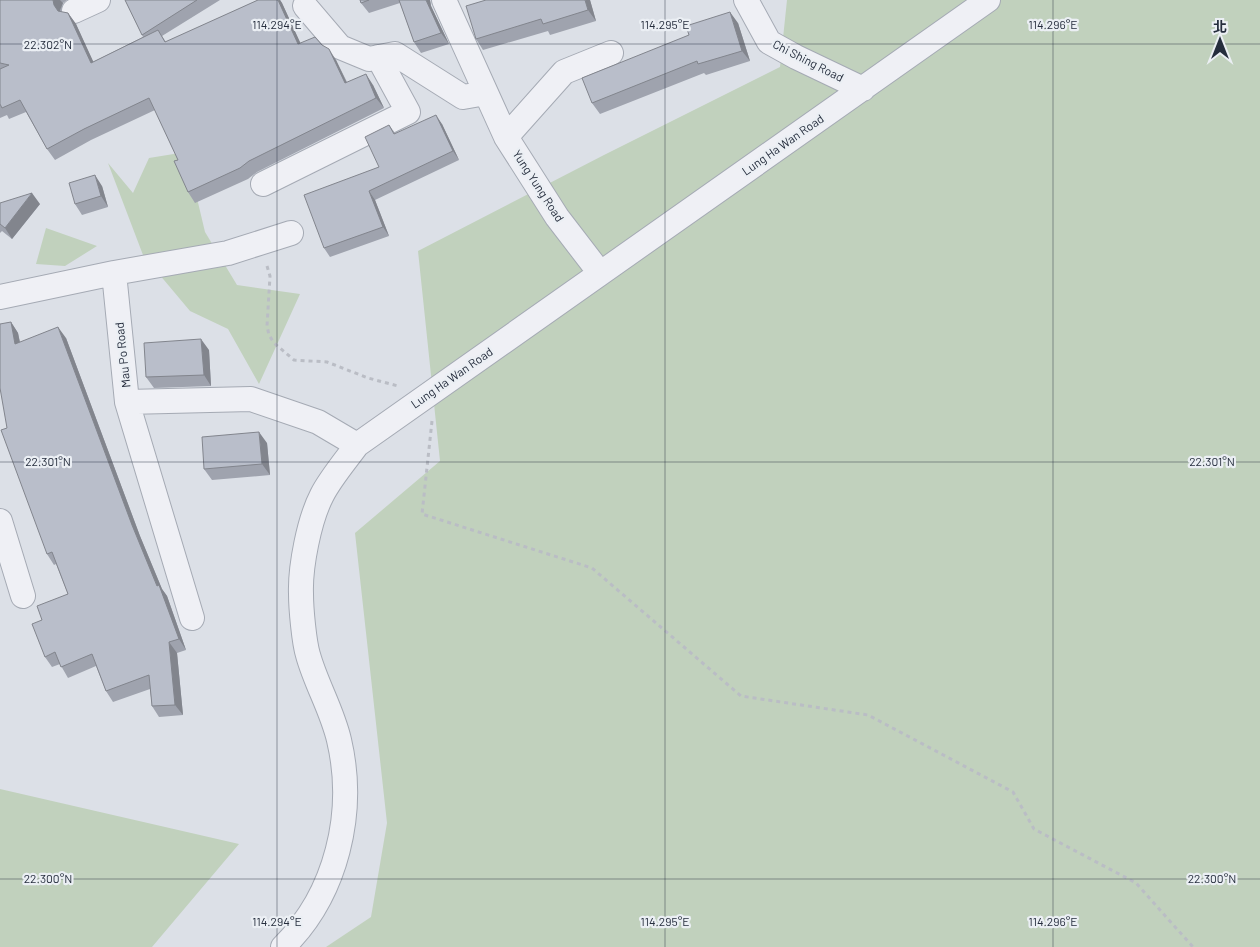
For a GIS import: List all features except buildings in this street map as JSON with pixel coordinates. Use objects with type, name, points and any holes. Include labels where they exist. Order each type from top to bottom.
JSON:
[{"type":"street","points":[[74,11],[98,0]]},
{"type":"street","name":"Yung Yung Road","points":[[444,0],[506,137],[557,217],[600,273]]},
{"type":"street","name":"Chi Shing Road","points":[[746,0],[769,42],[863,89]]},
{"type":"street","name":"Lung Ha Wan Road","points":[[283,947],[293,938],[321,897],[339,847],[344,821],[346,794],[344,766],[339,740],[331,715],[307,653],[301,594],[306,541],[322,495],[357,446],[436,388],[988,0]]},
{"type":"street","points":[[305,6],[340,47],[369,58],[395,54],[463,97],[486,93]]},
{"type":"street","points":[[506,137],[564,72],[611,53]]},
{"type":"street","points":[[263,184],[408,112],[378,57]]},
{"type":"street","points":[[0,297],[228,254],[291,233]]},
{"type":"street","name":"Mau Po Road","points":[[114,274],[128,402],[251,399],[318,422],[357,446]]},
{"type":"street","points":[[128,402],[192,618]]},
{"type":"street","points":[[0,521],[23,596]]},
{"type":"path","points":[[260,244],[270,276],[267,326],[269,335],[274,343],[294,360],[327,362],[368,378],[399,386]]},
{"type":"path","points":[[436,388],[422,514],[592,568],[741,696],[868,715],[1013,792],[1034,829],[1136,883],[1193,947]]},
{"type":"green space","points":[[787,0],[1260,0],[1260,947],[326,947],[371,917],[387,823],[355,533],[440,461],[418,251],[780,67]]},
{"type":"green space","points":[[186,152],[205,232],[237,285],[300,294],[259,384],[228,329],[190,311],[143,255],[108,163],[133,193],[149,158]]},
{"type":"green space","points":[[46,228],[97,246],[65,266],[36,264]]},
{"type":"green space","points":[[0,789],[239,844],[152,947],[0,947]]}]
